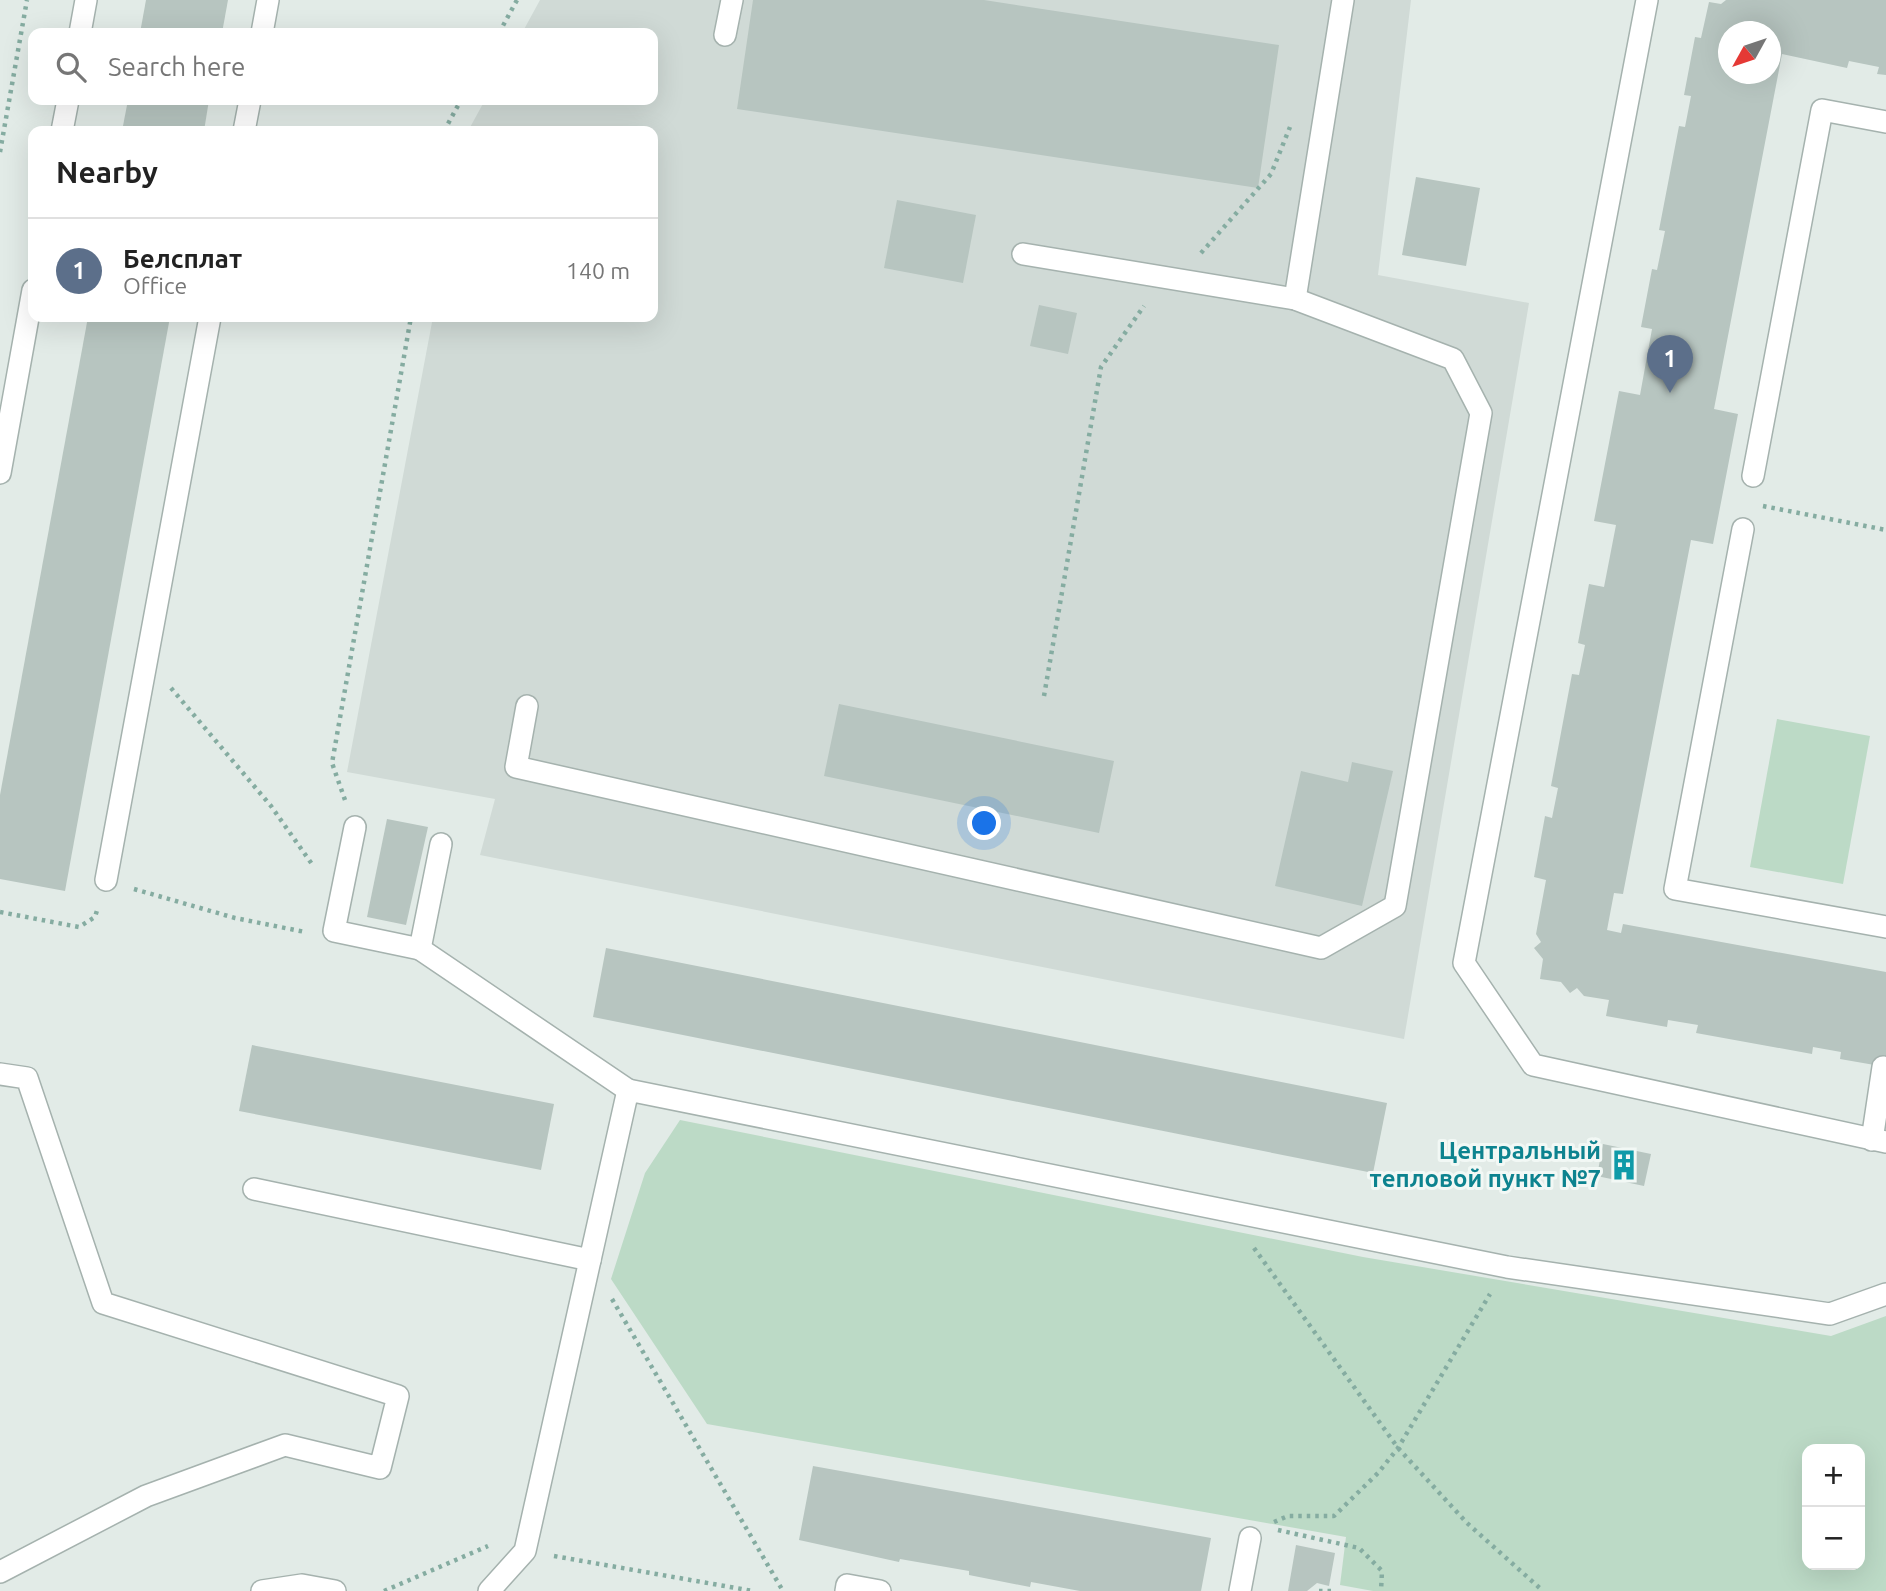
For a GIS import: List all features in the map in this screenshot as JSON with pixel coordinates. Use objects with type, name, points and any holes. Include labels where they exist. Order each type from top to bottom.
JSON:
[{"type":"lane","points":[[81,28],[86,0]]},
{"type":"lane","points":[[263,28],[268,0]]},
{"type":"lane","points":[[725,35],[732,0]]},
{"type":"lane","points":[[1295,299],[1343,0]]},
{"type":"lane","points":[[1647,0],[1464,963],[1533,1065],[1879,1141],[1884,1067]]},
{"type":"lane","points":[[63,126],[67,105]]},
{"type":"lane","points":[[245,126],[249,105]]},
{"type":"lane","points":[[1753,477],[1822,110],[1886,122]]},
{"type":"lane","points":[[527,706],[516,767],[1321,948],[1395,906],[1481,413],[1452,359],[1295,299],[1023,254]]},
{"type":"lane","points":[[0,473],[28,318]]},
{"type":"lane","points":[[106,880],[209,322]]},
{"type":"lane","points":[[1743,529],[1675,889],[1886,927]]},
{"type":"lane","points":[[355,827],[334,931],[420,948],[628,1090],[1228,1213],[1507,1266],[1830,1314],[1886,1294]]},
{"type":"lane","points":[[420,948],[442,844]]},
{"type":"lane","points":[[0,1074],[27,1078],[103,1303],[398,1396],[380,1468],[285,1445],[146,1496],[0,1572]]},
{"type":"lane","points":[[489,1591],[525,1551],[628,1090]]},
{"type":"lane","points":[[254,1189],[590,1260]]},
{"type":"lane","points":[[1240,1591],[1257,1533]]},
{"type":"lane","points":[[266,1590],[302,1585],[335,1591]]},
{"type":"lane","points":[[846,1591],[847,1585],[880,1591]]},
{"type":"path","points":[[0,152],[27,0]]},
{"type":"path","points":[[502,28],[517,0]]},
{"type":"path","points":[[447,126],[458,105]]},
{"type":"path","points":[[1044,696],[1101,367],[1147,302],[1176,281],[1271,174],[1291,124]]},
{"type":"path","points":[[355,827],[332,763],[410,322]]},
{"type":"path","points":[[1760,506],[1886,530]]},
{"type":"path","points":[[147,659],[271,806],[340,902]]},
{"type":"path","points":[[0,912],[79,927],[95,916],[106,880],[235,918],[317,934]]},
{"type":"path","points":[[1228,1213],[1398,1448],[1467,1523],[1543,1591]]},
{"type":"path","points":[[590,1260],[783,1591]]},
{"type":"path","points":[[1257,1533],[1288,1516],[1334,1516],[1378,1473],[1398,1448],[1507,1266]]},
{"type":"path","points":[[1257,1533],[1359,1548],[1382,1571],[1381,1591]]},
{"type":"path","points":[[384,1591],[491,1544],[753,1591]]},
{"type":"path","points":[[1319,1591],[1336,1591]]},
{"type":"shaded area","points":[[540,0],[1411,0],[1378,275],[1529,303],[1404,1039],[480,855],[495,799],[347,772],[432,322],[658,322],[658,126],[471,126],[482,105],[658,105],[658,28],[525,28]]},
{"type":"green space","points":[[1777,719],[1870,736],[1843,884],[1750,867]]},
{"type":"green space","points":[[680,1120],[1363,1257],[1831,1336],[1886,1316],[1886,1591],[1373,1591],[1340,1585],[1346,1537],[707,1424],[611,1279],[645,1173]]},
{"type":"building","points":[[146,0],[228,0],[223,28],[141,28]]},
{"type":"building","points":[[753,0],[984,0],[1279,45],[1258,188],[737,109]]},
{"type":"building","points":[[1726,0],[1886,0],[1886,75],[1877,74],[1879,67],[1849,61],[1847,68],[1782,54],[1781,59],[1781,21],[1718,21],[1718,84],[1776,84],[1714,409],[1738,414],[1713,544],[1691,540],[1623,894],[1614,893],[1607,930],[1621,933],[1623,924],[1886,972],[1886,1067],[1840,1059],[1841,1052],[1813,1047],[1812,1054],[1696,1033],[1698,1025],[1668,1020],[1667,1027],[1606,1016],[1609,1000],[1584,996],[1577,988],[1570,993],[1561,982],[1540,979],[1543,959],[1534,948],[1541,942],[1536,934],[1546,880],[1534,877],[1545,816],[1552,818],[1558,788],[1551,786],[1572,674],[1579,675],[1585,645],[1578,643],[1589,584],[1604,587],[1616,525],[1594,521],[1619,391],[1640,395],[1652,329],[1641,327],[1652,269],[1657,270],[1665,231],[1659,230],[1679,126],[1685,127],[1691,96],[1684,95],[1695,37],[1701,38],[1709,2],[1721,4]]},
{"type":"building","points":[[127,105],[208,105],[205,126],[123,126]]},
{"type":"building","points":[[1416,177],[1480,188],[1466,266],[1402,255]]},
{"type":"building","points":[[897,200],[976,215],[963,283],[884,268]]},
{"type":"building","points":[[1039,305],[1077,313],[1068,354],[1030,346]]},
{"type":"building","points":[[87,322],[169,322],[65,891],[0,879],[0,795]]},
{"type":"building","points":[[839,704],[1114,761],[1099,833],[824,776]]},
{"type":"building","points":[[1352,762],[1393,771],[1362,906],[1275,886],[1301,771],[1348,782]]},
{"type":"building","points":[[387,819],[428,827],[406,925],[367,917]]},
{"type":"building","points":[[606,948],[1387,1103],[1373,1173],[593,1017]]},
{"type":"building","points":[[252,1045],[554,1104],[541,1170],[239,1111]]},
{"type":"building","name":"Центральный тепловой пункт №7","points":[[1603,1144],[1651,1154],[1644,1186],[1597,1176]]},
{"type":"building","points":[[813,1466],[1211,1538],[1201,1591],[1080,1591],[1031,1582],[1030,1587],[969,1575],[969,1571],[900,1559],[899,1562],[799,1540]]},
{"type":"building","points":[[1296,1545],[1335,1553],[1329,1586],[1317,1583],[1307,1591],[1288,1591]]},
{"type":"place","name":"Белсплат","points":[[1670,393]]},
{"type":"place","name":"Центральный тепловой пункт №7","points":[[1624,1165]]}]
